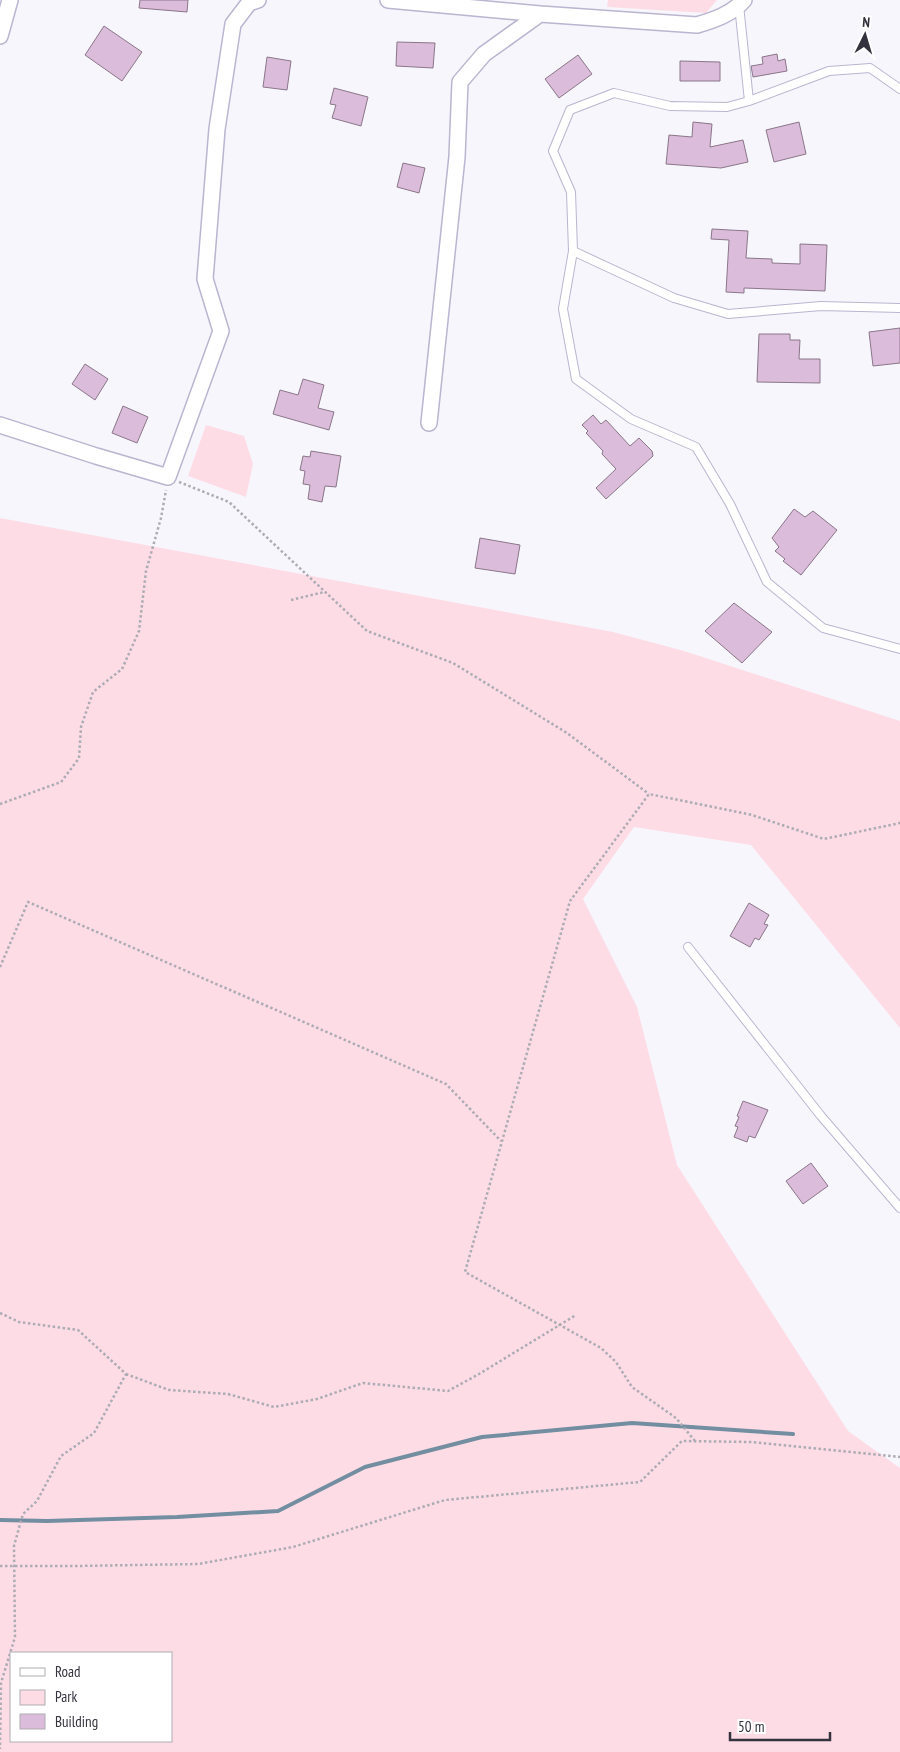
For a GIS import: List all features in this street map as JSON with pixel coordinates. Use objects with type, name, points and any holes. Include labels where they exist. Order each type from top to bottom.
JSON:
[{"type":"street","points":[[0,36],[10,0]]},
{"type":"street","points":[[0,425],[168,477],[222,331],[205,279],[217,129],[233,24],[249,3],[258,0]]},
{"type":"street","points":[[388,0],[540,14],[698,25],[720,18],[741,3]]},
{"type":"street","points":[[429,423],[457,157],[460,82],[484,54],[540,14]]},
{"type":"lane","points":[[741,3],[749,101]]},
{"type":"lane","points":[[900,90],[870,68],[829,72],[727,107],[670,106],[614,93],[570,110],[553,151],[571,192],[574,250],[563,308],[576,379],[631,419],[696,447],[730,504],[767,582],[823,628],[900,650]]},
{"type":"lane","points":[[574,250],[674,298],[728,314],[821,306],[900,308]]},
{"type":"lane","points":[[688,948],[821,1116],[900,1208]]},
{"type":"path","points":[[0,804],[61,782],[79,758],[81,727],[93,692],[122,670],[139,631],[146,571],[161,518],[168,477],[229,502],[366,631],[453,663],[567,733],[649,794],[752,815],[824,840],[900,823]]},
{"type":"path","points":[[291,600],[324,592]]},
{"type":"path","points":[[649,794],[570,901],[465,1272],[601,1348],[616,1362],[632,1387],[676,1418],[695,1441]]},
{"type":"path","points":[[0,967],[28,902],[446,1084],[501,1141]]},
{"type":"path","points":[[0,1313],[19,1322],[78,1330],[126,1374],[169,1390],[228,1394],[274,1407],[316,1399],[363,1383],[448,1391],[576,1316]]},
{"type":"path","points":[[10,1652],[15,1637],[14,1546],[24,1514],[38,1501],[61,1456],[94,1434],[126,1374]]},
{"type":"path","points":[[0,1566],[198,1564],[293,1547],[445,1500],[640,1482],[682,1441],[752,1442],[900,1456]]},
{"type":"path","points":[[0,1749],[1,1683],[10,1653]]},
{"type":"green space","points":[[608,0],[717,0],[706,13],[607,7]]},
{"type":"green space","points":[[206,425],[244,436],[253,464],[246,497],[188,476]]},
{"type":"green space","points":[[0,518],[613,632],[684,651],[900,721],[900,1028],[751,845],[634,827],[583,899],[637,1007],[677,1165],[848,1431],[900,1468],[900,1752],[0,1752]]},
{"type":"building","points":[[140,0],[188,0],[187,12],[139,8]]},
{"type":"building","points":[[104,26],[142,52],[122,81],[85,55]]},
{"type":"building","points":[[397,42],[435,43],[433,68],[396,66]]},
{"type":"building","points":[[777,54],[778,61],[785,59],[787,71],[753,77],[751,66],[763,64],[762,57]]},
{"type":"building","points":[[578,55],[592,74],[559,98],[545,79]]},
{"type":"building","points":[[267,57],[291,61],[287,90],[263,87]]},
{"type":"building","points":[[680,61],[720,62],[720,81],[680,81]]},
{"type":"building","points":[[334,88],[368,97],[361,126],[332,118],[336,105],[330,104]]},
{"type":"building","points":[[693,122],[712,124],[710,147],[743,140],[748,162],[721,168],[666,164],[669,135],[692,137]]},
{"type":"building","points":[[799,122],[806,154],[774,162],[766,130]]},
{"type":"building","points":[[403,163],[425,168],[419,193],[397,187]]},
{"type":"building","points":[[712,229],[748,231],[746,258],[772,259],[772,263],[800,264],[800,244],[827,245],[825,291],[744,288],[744,293],[726,292],[729,240],[711,239]]},
{"type":"building","points":[[900,328],[900,363],[873,366],[869,332]]},
{"type":"building","points":[[759,334],[790,334],[790,340],[800,340],[799,359],[820,359],[820,383],[757,382]]},
{"type":"building","points":[[85,364],[108,379],[95,400],[72,384]]},
{"type":"building","points":[[303,379],[324,385],[318,408],[334,412],[329,430],[273,414],[280,390],[298,395]]},
{"type":"building","points":[[123,406],[148,417],[137,443],[112,433]]},
{"type":"building","points":[[593,415],[601,424],[606,420],[630,446],[639,438],[652,451],[653,456],[606,499],[596,488],[616,469],[602,454],[603,451],[586,433],[588,431],[582,425]]},
{"type":"building","points":[[311,451],[341,456],[336,487],[325,486],[322,502],[308,499],[310,485],[303,484],[305,471],[300,470],[303,456],[310,457]]},
{"type":"building","points":[[794,509],[805,517],[813,511],[837,530],[801,575],[783,561],[785,559],[775,551],[779,547],[772,538]]},
{"type":"building","points":[[480,538],[520,545],[515,574],[475,568]]},
{"type":"building","points":[[734,603],[772,632],[742,663],[705,631]]},
{"type":"building","points":[[749,903],[769,915],[764,924],[768,925],[759,940],[755,938],[750,947],[730,936]]},
{"type":"building","points":[[743,1101],[768,1110],[755,1138],[749,1136],[747,1142],[734,1137],[738,1127],[735,1126],[739,1117],[737,1116]]},
{"type":"building","points":[[811,1163],[828,1186],[803,1204],[786,1181]]},
{"type":"waterway","points":[[0,1520],[47,1521],[177,1517],[278,1511],[365,1467],[482,1437],[632,1423],[793,1434]]}]
